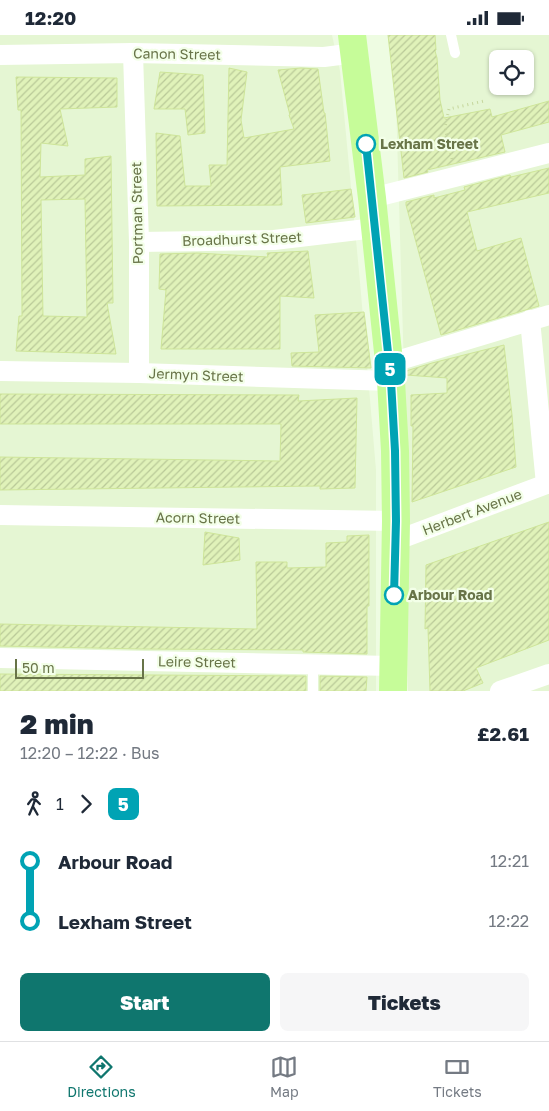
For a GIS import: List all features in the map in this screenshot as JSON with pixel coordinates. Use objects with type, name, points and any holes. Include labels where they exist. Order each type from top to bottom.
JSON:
[{"type":"main road","points":[[354,44],[391,372],[395,451],[396,531],[393,678]]},
{"type":"street","name":"Canon Street","points":[[0,55],[133,53],[324,57],[354,44]]},
{"type":"street","name":"Portman Street","points":[[133,53],[139,242],[139,373]]},
{"type":"street","points":[[372,198],[549,153]]},
{"type":"street","name":"Broadhurst Street","points":[[139,242],[274,240],[375,228]]},
{"type":"street","points":[[540,318],[548,483]]},
{"type":"street","name":"Jermyn Street","points":[[0,371],[139,373],[391,372],[540,318]]},
{"type":"street","name":"Herbert Avenue","points":[[396,531],[548,483]]},
{"type":"street","name":"Acorn Street","points":[[0,515],[396,531]]},
{"type":"street","name":"Leire Street","points":[[0,658],[313,664],[393,678]]},
{"type":"street","points":[[500,691],[543,681]]},
{"type":"lane","points":[[451,35],[455,53]]},
{"type":"lane","points":[[313,664],[313,691]]},
{"type":"path","points":[[456,177],[444,127],[449,109],[484,101]]},
{"type":"shaded area","points":[[0,35],[332,35],[340,71],[376,470],[376,691],[0,691]]},
{"type":"shaded area","points":[[394,35],[549,35],[549,691],[408,691],[404,370]]},
{"type":"building","points":[[388,35],[435,35],[440,100],[444,118],[490,109],[492,117],[549,101],[549,122],[501,135],[505,152],[427,170],[428,172],[404,178]]},
{"type":"building","points":[[229,68],[247,72],[241,120],[244,138],[294,129],[278,70],[318,69],[330,161],[280,167],[282,205],[157,206],[156,133],[180,136],[185,186],[211,186],[209,165],[227,165]]},
{"type":"building","points":[[160,72],[203,75],[205,133],[188,135],[185,109],[154,109]]},
{"type":"building","points":[[16,77],[117,78],[117,107],[60,109],[68,146],[41,143],[40,177],[85,175],[85,159],[111,156],[113,303],[107,303],[116,354],[16,351],[19,316],[22,316],[21,110],[18,110]],"holes":[[[85,199],[87,317],[43,316],[41,200]]]},
{"type":"building","points":[[549,168],[549,193],[467,212],[477,251],[521,238],[539,306],[441,335],[406,202],[434,195],[434,198],[465,190],[464,187],[510,175],[511,177]]},
{"type":"building","points":[[351,189],[355,217],[306,223],[302,195]]},
{"type":"building","points":[[308,251],[314,298],[280,296],[280,349],[161,349],[166,290],[159,289],[160,254],[197,253],[268,257],[267,253]]},
{"type":"building","points":[[364,312],[371,368],[292,366],[291,353],[319,352],[315,315]]},
{"type":"building","points":[[504,345],[516,467],[412,502],[413,426],[411,426],[411,395],[447,393],[447,378],[406,375],[406,371]]},
{"type":"building","points":[[0,394],[299,395],[298,401],[357,398],[355,488],[320,489],[320,486],[0,490],[0,457],[280,461],[281,424],[0,424]]},
{"type":"building","points":[[549,522],[549,640],[476,668],[483,683],[463,691],[430,691],[428,628],[425,629],[426,565]]},
{"type":"building","points":[[205,532],[239,538],[240,560],[203,565]]},
{"type":"building","points":[[369,535],[367,654],[303,652],[303,650],[0,646],[0,624],[257,629],[256,562],[287,562],[287,568],[326,567],[326,543],[347,542],[347,536]]},
{"type":"building","points":[[0,674],[306,676],[306,691],[0,691]]},
{"type":"building","points":[[320,676],[367,677],[366,691],[320,691]]},
{"type":"bus line","name":"5","points":[[366,144],[391,381],[396,521],[394,595]]},
{"type":"place","name":"Lexham Street","points":[[366,144]]},
{"type":"place","name":"Arbour Road","points":[[394,595]]}]
